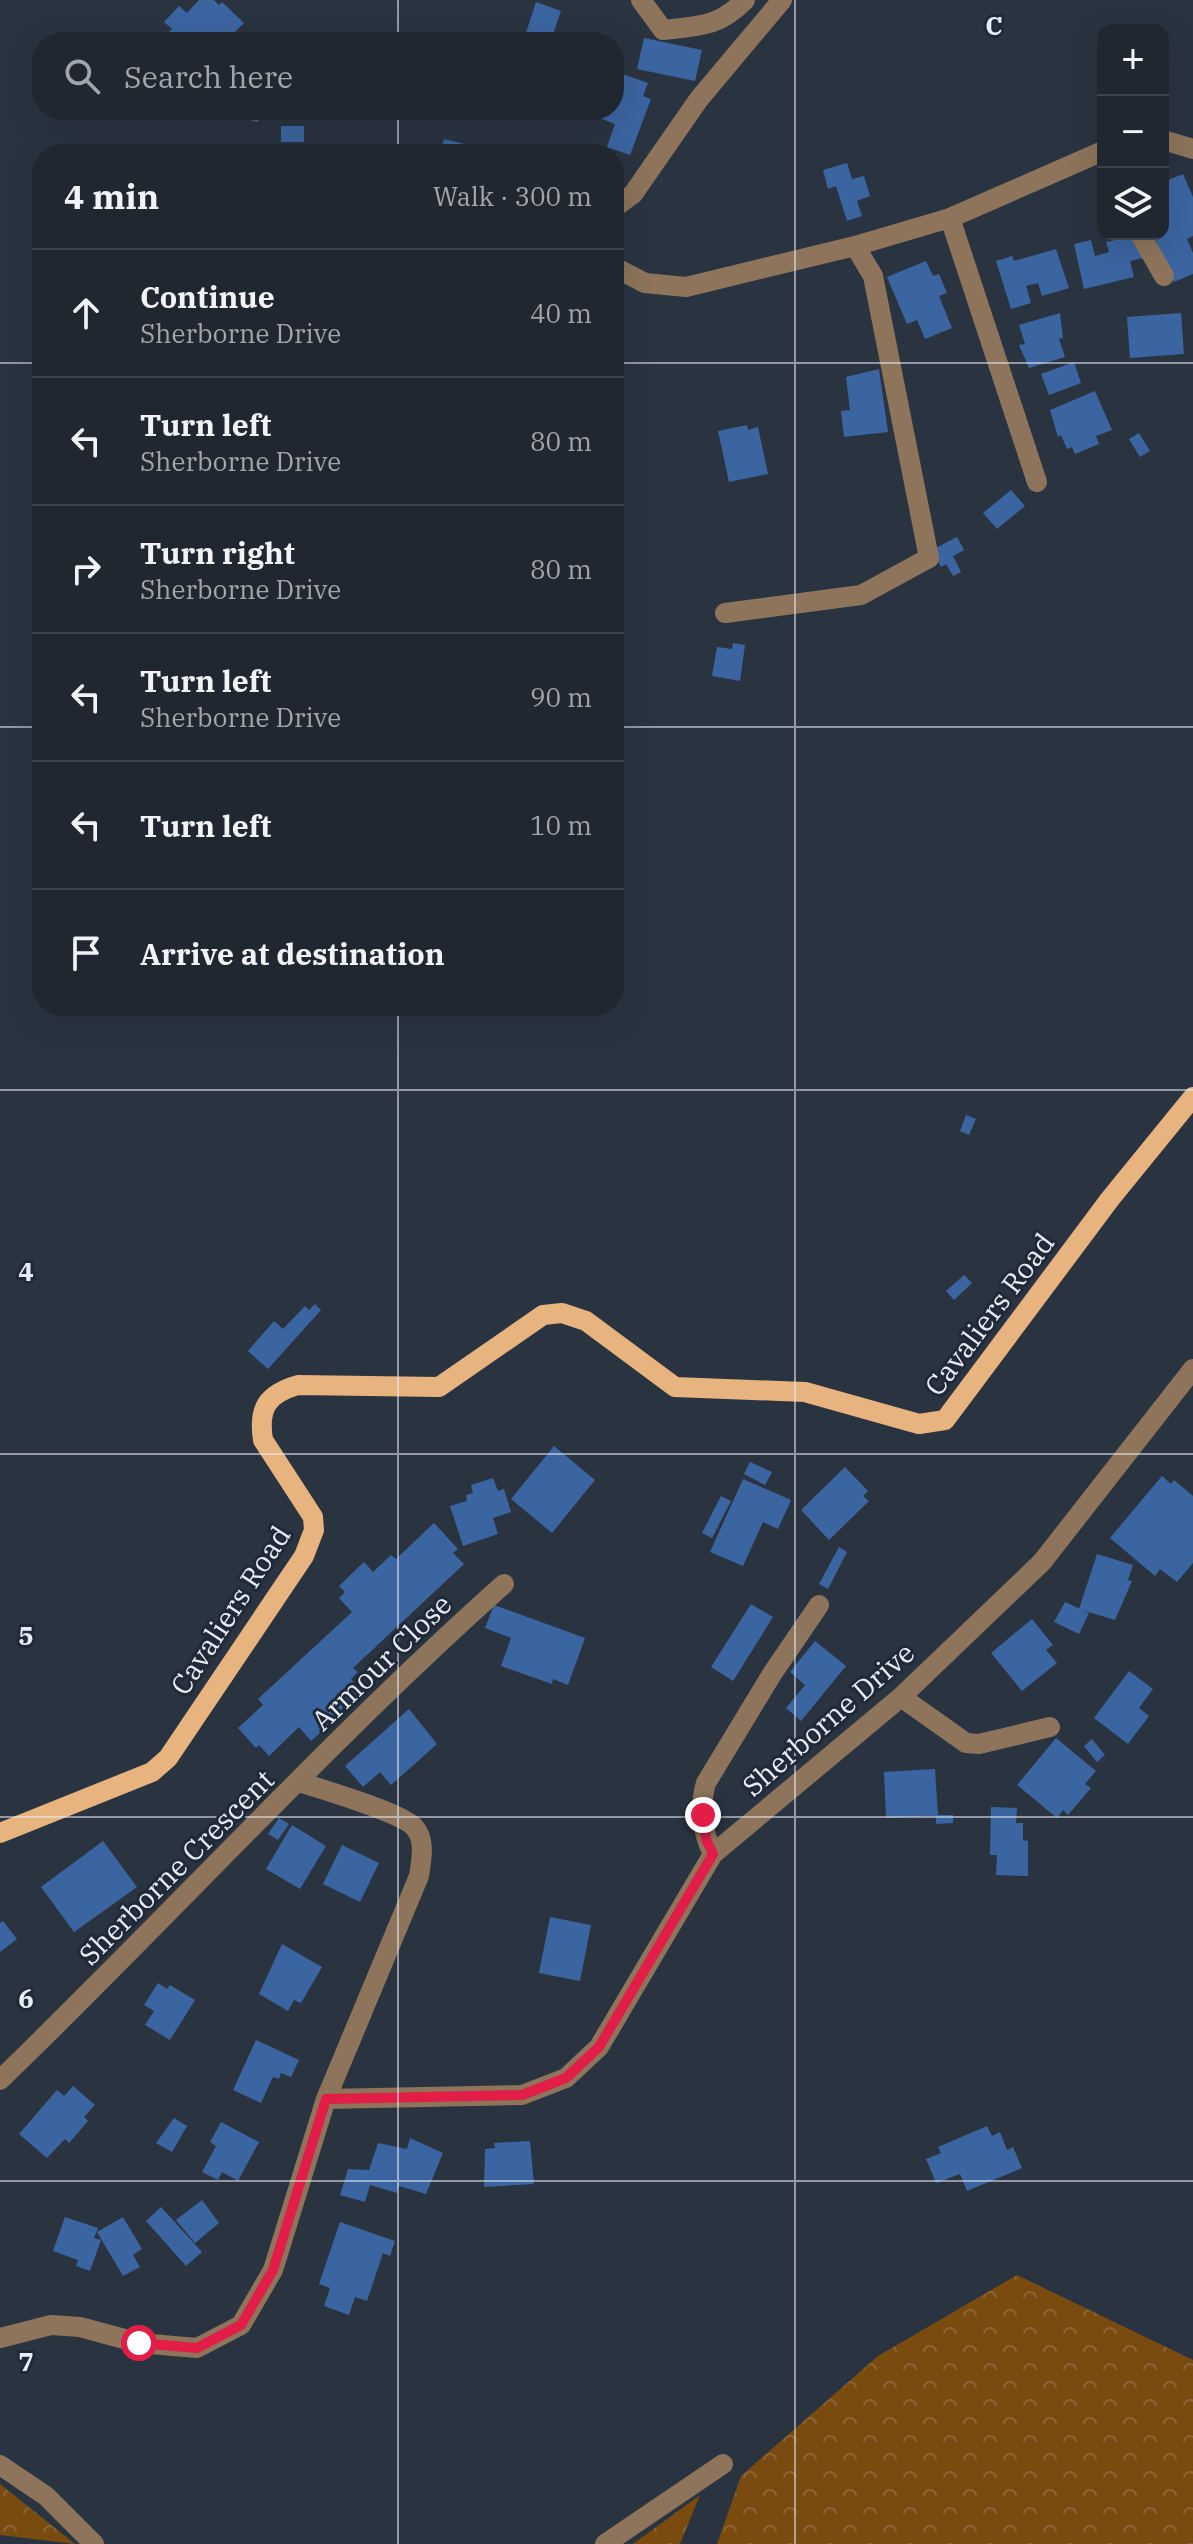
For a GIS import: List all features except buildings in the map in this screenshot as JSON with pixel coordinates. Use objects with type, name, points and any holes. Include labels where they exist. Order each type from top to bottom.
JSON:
[{"type":"main road","name":"Cavaliers Road","points":[[0,1833],[152,1772],[168,1758],[304,1556],[314,1530],[313,1517],[263,1440],[261,1426],[269,1400],[277,1391],[298,1385],[439,1387],[543,1315],[562,1313],[586,1321],[675,1387],[805,1392],[919,1424],[933,1424],[945,1420],[1110,1199],[1193,1097]]},
{"type":"street","points":[[641,0],[663,30],[704,25],[728,18],[745,0]]},
{"type":"street","points":[[624,201],[633,194],[699,99],[782,0]]},
{"type":"street","points":[[1169,142],[1193,149]]},
{"type":"street","points":[[624,272],[645,283],[686,287],[855,246],[950,218],[1097,153]]},
{"type":"street","points":[[950,218],[1037,482]]},
{"type":"street","points":[[1143,240],[1164,276]]},
{"type":"street","points":[[725,613],[861,595],[929,558],[873,276],[855,246]]},
{"type":"street","name":"Sherborne Drive","points":[[326,2099],[522,2095],[566,2078],[599,2047],[713,1854],[901,1697],[1042,1562],[1193,1369]]},
{"type":"street","name":"Armour Close","points":[[300,1782],[382,1695],[504,1584]]},
{"type":"street","points":[[713,1854],[706,1839],[701,1799],[706,1783],[772,1674],[819,1605]]},
{"type":"street","points":[[901,1697],[966,1743],[979,1744],[1050,1727]]},
{"type":"street","name":"Sherborne Crescent","points":[[0,2080],[300,1782],[399,1818],[415,1828],[422,1849],[419,1876],[326,2099]]},
{"type":"street","points":[[0,2338],[51,2325],[80,2327],[139,2343],[197,2348],[241,2325],[273,2270],[326,2099]]},
{"type":"street","points":[[605,2544],[723,2464]]},
{"type":"street","points":[[0,2465],[46,2496],[94,2544]]},
{"type":"green space","points":[[1017,2275],[1193,2360],[1193,2544],[717,2544],[741,2476],[878,2356]]},
{"type":"green space","points":[[0,2484],[75,2544],[0,2535]]},
{"type":"green space","points":[[700,2495],[680,2544],[633,2544]]},
{"type":"route","points":[[139,2343],[197,2348],[241,2325],[273,2270],[326,2099],[522,2095],[566,2078],[599,2047],[713,1854],[706,1839],[703,1815]]}]
